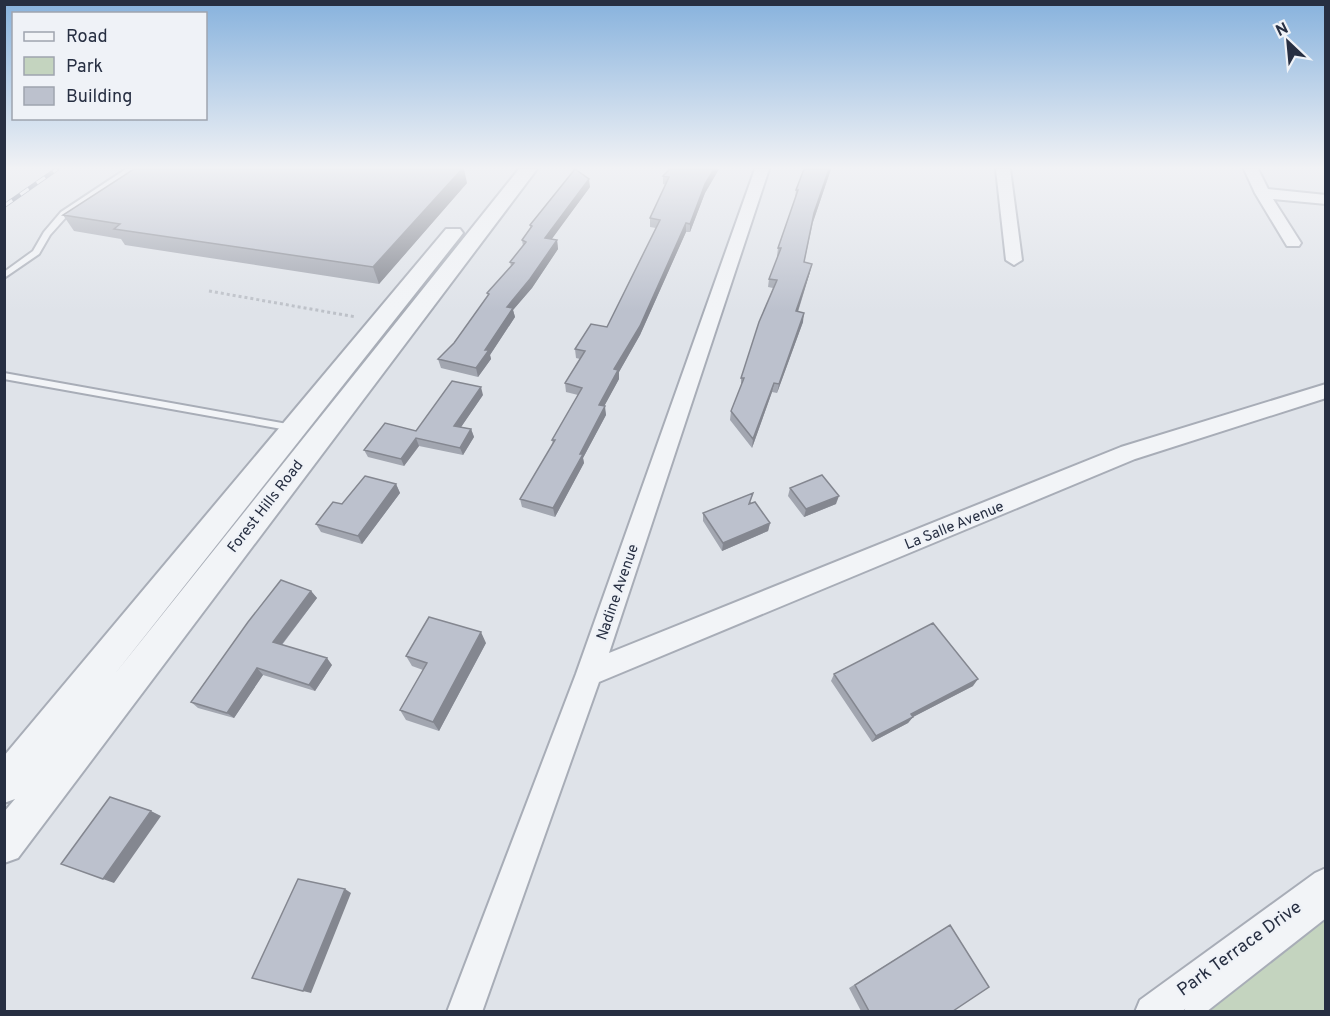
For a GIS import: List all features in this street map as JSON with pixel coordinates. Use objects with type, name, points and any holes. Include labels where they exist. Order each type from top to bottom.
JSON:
[{"type":"street","name":"Forest Hills Road","points":[[4,844],[308,430],[470,216]]},
{"type":"street","name":"Forest Hills Road","points":[[4,785],[488,216]]},
{"type":"street","name":"Nadine Avenue","points":[[464,1011],[589,674],[746,216]]},
{"type":"street","points":[[1009,216],[1014,260]]},
{"type":"street","points":[[1277,216],[1293,243]]},
{"type":"street","name":"La Salle Avenue","points":[[589,674],[1128,453],[1326,391]]},
{"type":"street","name":"Park Terrace Drive","points":[[1152,1011],[1326,884]]},
{"type":"lane","points":[[4,276],[36,252],[62,216]]},
{"type":"lane","points":[[4,376],[308,430]]},
{"type":"lane","points":[[1191,1011],[1326,908]]},
{"type":"path","points":[[209,291],[359,317]]},
{"type":"green space","points":[[1325,885],[1325,1011],[1160,1011]]},
{"type":"building","points":[[72,216],[419,216],[373,267],[114,229],[120,224]]},
{"type":"building","points":[[537,216],[561,216],[545,238],[557,240],[507,307],[513,308],[485,350],[489,350],[476,368],[438,359],[454,343],[489,294],[487,293],[514,263],[510,262],[526,242],[522,240],[532,226],[530,225]]},
{"type":"building","points":[[693,216],[690,224],[686,223],[640,326],[614,369],[618,370],[599,405],[605,406],[580,454],[583,454],[553,508],[520,499],[582,388],[565,383],[585,351],[575,349],[591,324],[607,327],[660,220],[650,218]]},
{"type":"building","points":[[789,216],[813,216],[804,262],[812,264],[796,311],[804,313],[779,384],[774,383],[753,439],[731,411],[744,378],[741,378],[759,322],[777,280],[769,279],[781,248],[778,248]]},
{"type":"building","points":[[452,381],[481,387],[454,426],[471,429],[460,448],[416,438],[401,459],[364,450],[385,423],[416,431]]},
{"type":"building","points":[[822,475],[839,496],[806,509],[790,488]]},
{"type":"building","points":[[365,476],[396,484],[358,536],[316,524],[333,502],[342,504]]},
{"type":"building","points":[[753,493],[749,504],[755,502],[770,523],[723,543],[703,513]]},
{"type":"building","points":[[281,580],[311,591],[273,642],[327,658],[309,685],[257,668],[227,713],[191,702],[248,622]]},
{"type":"building","points":[[429,617],[481,632],[433,722],[400,710],[427,663],[406,656]]},
{"type":"building","points":[[933,623],[978,679],[911,714],[913,717],[876,736],[834,674]]},
{"type":"building","points":[[110,797],[151,811],[103,879],[61,864]]},
{"type":"building","points":[[298,879],[345,889],[303,991],[252,978]]},
{"type":"building","points":[[950,925],[989,987],[953,1011],[869,1011],[855,985]]}]
